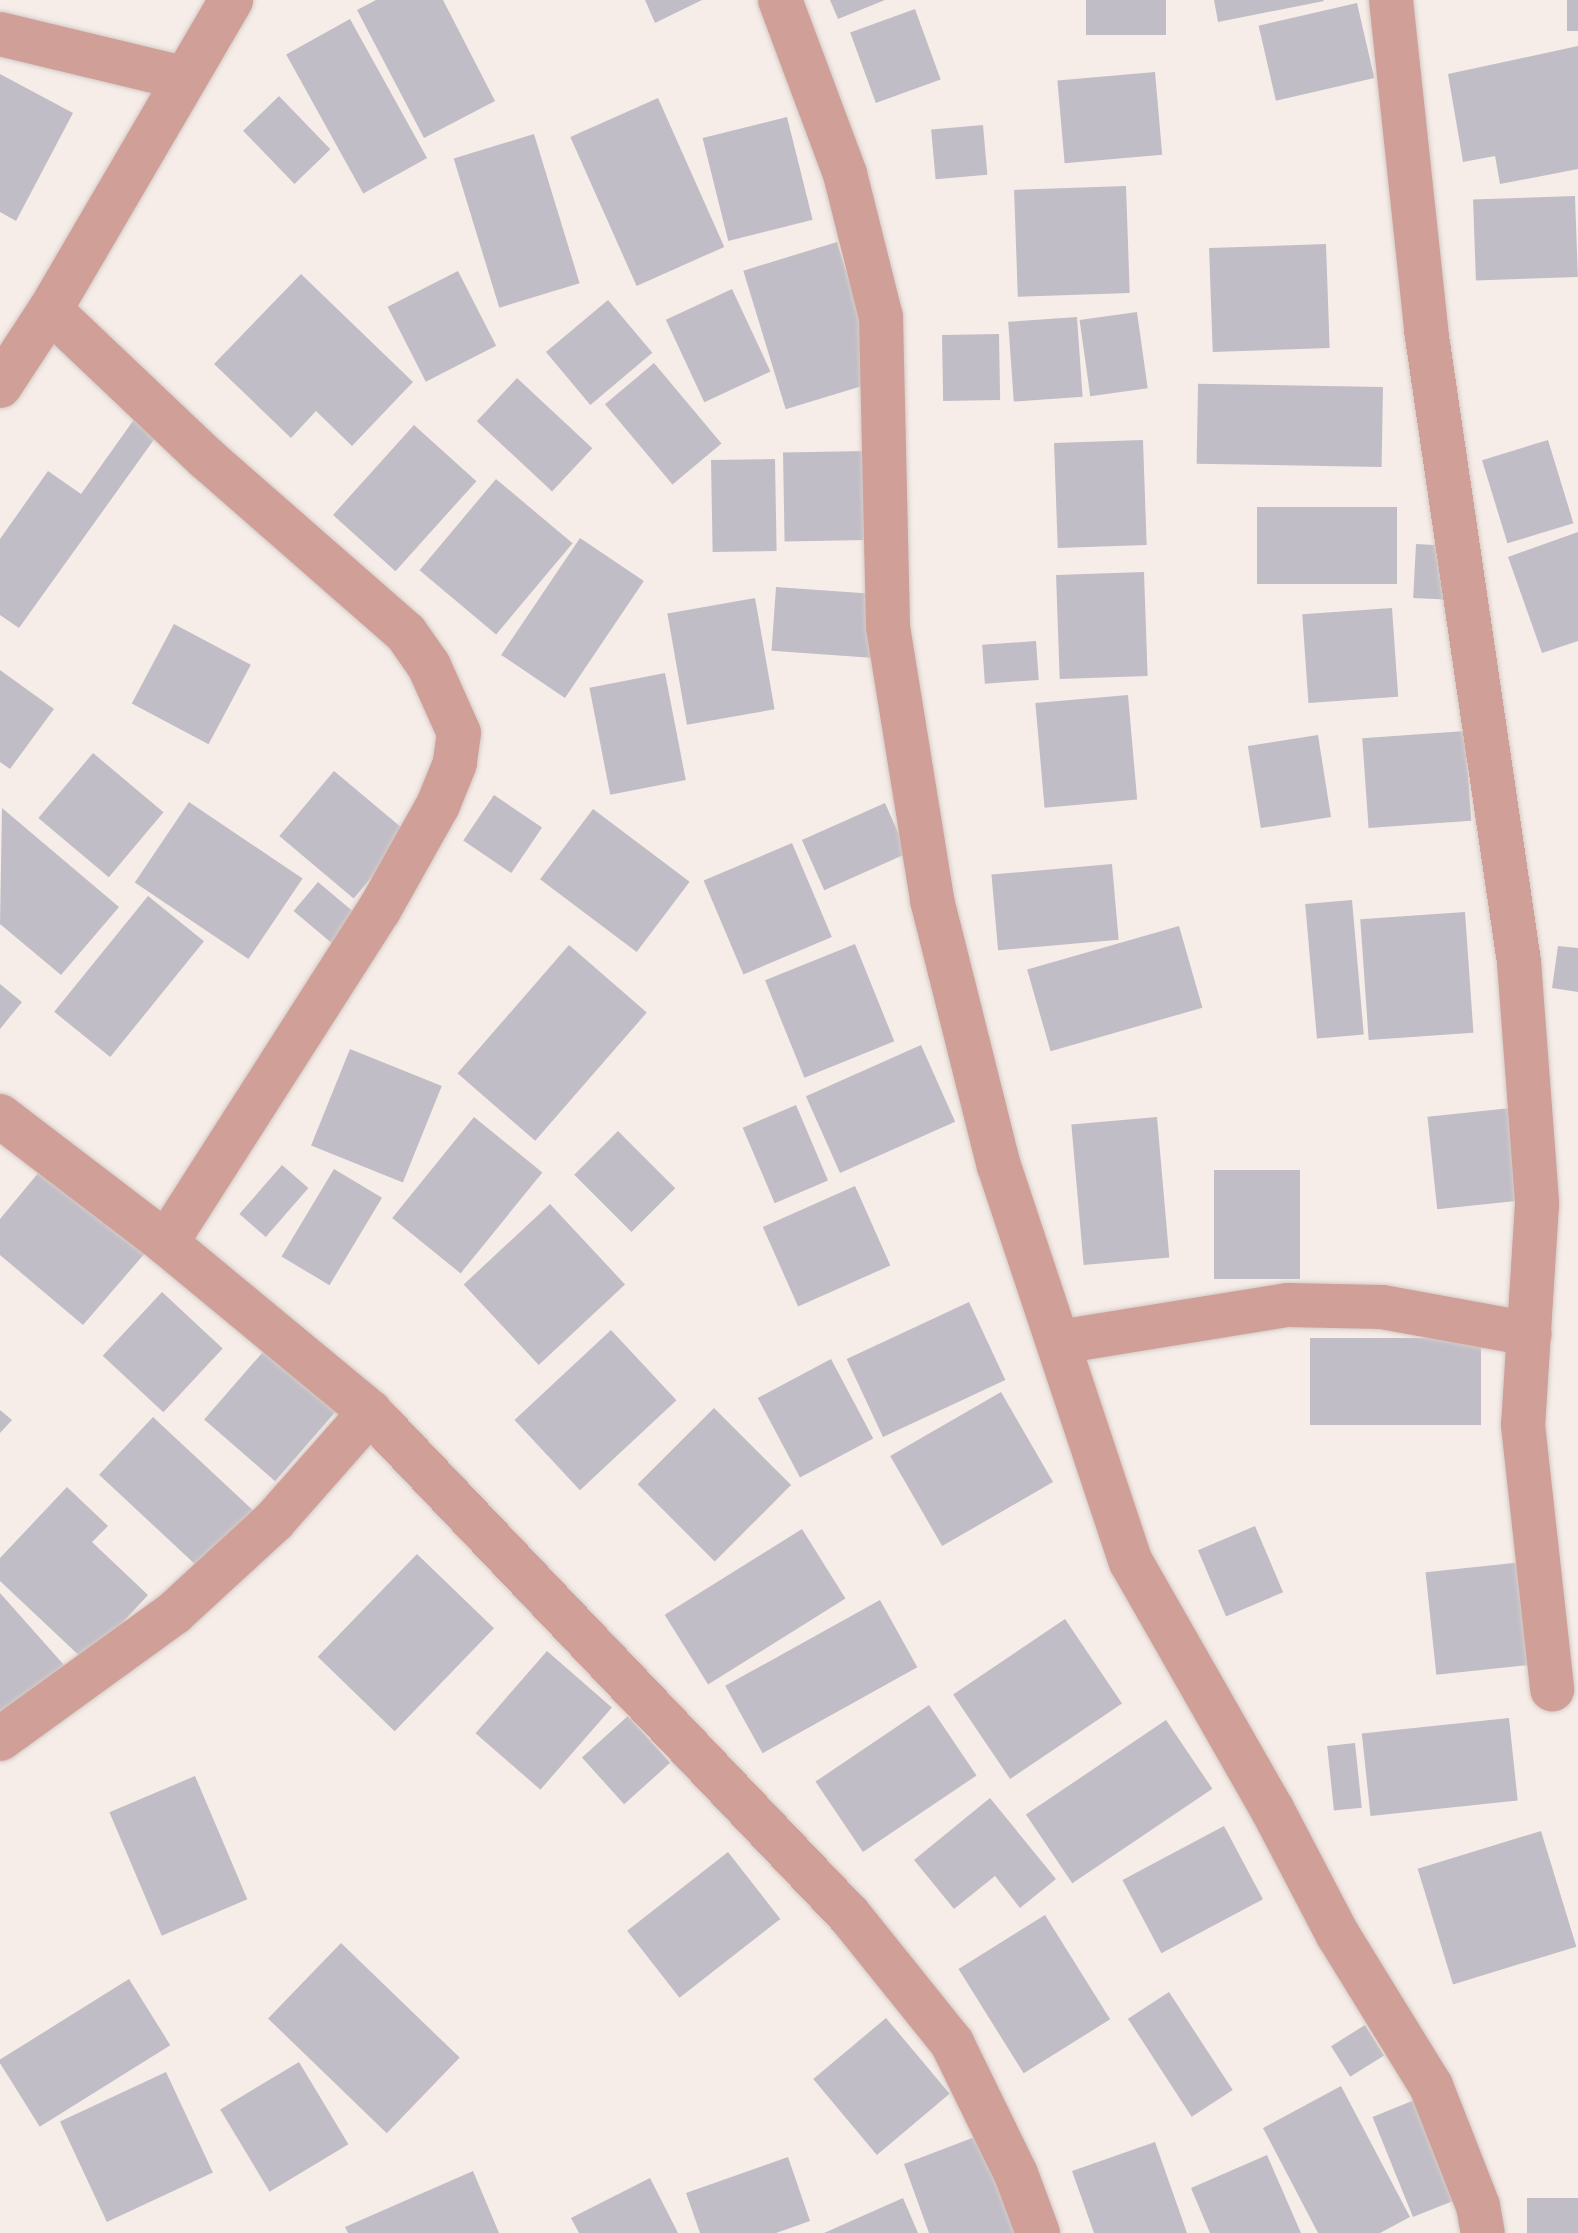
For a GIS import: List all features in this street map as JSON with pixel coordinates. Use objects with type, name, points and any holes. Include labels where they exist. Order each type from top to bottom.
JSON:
[{"type":"street","points":[[0,386],[50,310],[231,0]]},
{"type":"street","points":[[780,0],[845,174],[881,317],[888,627],[932,900],[999,1166],[1131,1562],[1272,1809],[1338,1935],[1431,2086],[1478,2206],[1483,2233]]},
{"type":"street","points":[[1391,0],[1426,330],[1481,678],[1519,962],[1537,1204],[1523,1425],[1552,1689]]},
{"type":"street","points":[[0,34],[183,78]]},
{"type":"street","points":[[50,310],[206,458],[406,633],[429,666],[459,733],[455,763],[438,805],[379,910],[166,1243]]},
{"type":"street","points":[[0,1116],[166,1243],[370,1412],[850,1916],[952,2043],[1016,2174],[1038,2233]]},
{"type":"street","points":[[1059,1342],[1288,1305],[1382,1307],[1530,1334]]},
{"type":"street","points":[[0,1739],[174,1613],[274,1521],[370,1412]]},
{"type":"building","points":[[376,0],[443,0],[495,101],[424,138],[357,10]]},
{"type":"building","points":[[645,0],[702,0],[655,23]]},
{"type":"building","points":[[830,0],[885,0],[838,19]]},
{"type":"building","points":[[1086,0],[1166,0],[1166,35],[1086,35]]},
{"type":"building","points":[[1214,0],[1323,0],[1324,1],[1218,22]]},
{"type":"building","points":[[1567,0],[1578,0],[1578,31],[1567,31]]},
{"type":"building","points":[[1357,3],[1374,78],[1276,101],[1259,26]]},
{"type":"building","points":[[915,9],[941,79],[876,103],[850,33]]},
{"type":"building","points":[[350,19],[427,158],[363,193],[286,54]]},
{"type":"building","points":[[1578,46],[1578,169],[1500,184],[1495,156],[1463,162],[1448,74]]},
{"type":"building","points":[[1155,72],[1162,155],[1065,163],[1057,81]]},
{"type":"building","points":[[0,74],[73,113],[16,221],[0,212]]},
{"type":"building","points":[[279,96],[330,149],[294,184],[243,131]]},
{"type":"building","points":[[658,98],[724,247],[637,286],[570,137]]},
{"type":"building","points":[[787,117],[813,220],[728,241],[703,138]]},
{"type":"building","points":[[983,125],[987,175],[936,179],[931,130]]},
{"type":"building","points":[[534,134],[580,283],[499,308],[454,159]]},
{"type":"building","points":[[1126,186],[1130,293],[1018,297],[1014,190]]},
{"type":"building","points":[[1575,196],[1578,277],[1476,281],[1473,200]]},
{"type":"building","points":[[837,242],[879,381],[786,409],[743,271]]},
{"type":"building","points":[[1326,244],[1330,348],[1213,352],[1209,248]]},
{"type":"building","points":[[458,271],[496,346],[426,382],[388,307]]},
{"type":"building","points":[[301,274],[413,382],[352,446],[316,411],[291,438],[214,364]]},
{"type":"building","points":[[732,289],[770,371],[704,402],[666,320]]},
{"type":"building","points":[[608,300],[652,353],[590,405],[546,352]]},
{"type":"building","points":[[1137,312],[1148,388],[1090,396],[1080,320]]},
{"type":"building","points":[[1077,317],[1083,397],[1014,402],[1008,322]]},
{"type":"building","points":[[999,334],[1000,400],[943,401],[942,335]]},
{"type":"building","points":[[654,363],[721,443],[672,485],[605,404]]},
{"type":"building","points":[[517,378],[592,448],[552,491],[477,421]]},
{"type":"building","points":[[1198,384],[1383,387],[1382,467],[1197,464]]},
{"type":"building","points":[[140,411],[163,427],[19,628],[0,615],[0,539],[48,471],[81,494]]},
{"type":"building","points":[[414,425],[476,481],[395,571],[333,515]]},
{"type":"building","points":[[1143,440],[1147,545],[1058,548],[1054,443]]},
{"type":"building","points":[[1548,440],[1573,523],[1507,543],[1482,460]]},
{"type":"building","points":[[866,451],[868,540],[785,541],[783,452]]},
{"type":"building","points":[[775,459],[777,551],[713,552],[711,460]]},
{"type":"building","points":[[496,479],[573,543],[496,634],[420,570]]},
{"type":"building","points":[[1257,507],[1397,507],[1397,584],[1257,584]]},
{"type":"building","points":[[1578,532],[1578,641],[1542,653],[1508,557]]},
{"type":"building","points":[[580,538],[644,581],[565,698],[501,655]]},
{"type":"building","points":[[1416,544],[1458,546],[1455,600],[1413,598]]},
{"type":"building","points":[[1144,572],[1148,676],[1060,679],[1056,575]]},
{"type":"building","points":[[776,587],[886,595],[881,659],[772,651]]},
{"type":"building","points":[[755,598],[775,709],[687,725],[667,613]]},
{"type":"building","points":[[1392,608],[1398,697],[1308,703],[1302,614]]},
{"type":"building","points":[[174,624],[251,665],[209,744],[132,703]]},
{"type":"building","points":[[1036,641],[1039,680],[985,684],[982,645]]},
{"type":"building","points":[[0,670],[54,709],[10,769],[0,762]]},
{"type":"building","points":[[665,673],[686,780],[610,795],[589,688]]},
{"type":"building","points":[[1128,695],[1137,800],[1045,808],[1035,703]]},
{"type":"building","points":[[1465,731],[1471,821],[1369,828],[1362,738]]},
{"type":"building","points":[[1318,735],[1331,817],[1261,828],[1248,746]]},
{"type":"building","points":[[93,753],[163,812],[109,877],[38,818]]},
{"type":"building","points":[[334,771],[408,833],[354,898],[279,836]]},
{"type":"building","points":[[494,795],[542,827],[511,873],[463,841]]},
{"type":"building","points":[[189,802],[303,879],[248,959],[135,882]]},
{"type":"building","points":[[885,803],[907,853],[824,890],[802,840]]},
{"type":"building","points":[[2,808],[119,907],[61,975],[0,924]]},
{"type":"building","points":[[593,809],[690,882],[637,952],[540,879]]},
{"type":"building","points":[[792,843],[832,937],[743,974],[704,881]]},
{"type":"building","points":[[1112,864],[1119,940],[998,950],[991,875]]},
{"type":"building","points":[[318,882],[358,915],[333,945],[294,911]]},
{"type":"building","points":[[148,896],[204,941],[110,1057],[54,1012]]},
{"type":"building","points":[[1352,900],[1364,1034],[1317,1039],[1305,904]]},
{"type":"building","points":[[1465,912],[1473,1033],[1369,1040],[1360,919]]},
{"type":"building","points":[[1179,926],[1202,1008],[1051,1051],[1027,970]]},
{"type":"building","points":[[855,944],[894,1041],[804,1078],[765,980]]},
{"type":"building","points":[[569,945],[647,1013],[535,1141],[457,1073]]},
{"type":"building","points":[[1558,946],[1578,948],[1578,992],[1552,988]]},
{"type":"building","points":[[0,984],[22,1002],[0,1029]]},
{"type":"building","points":[[921,1045],[955,1122],[840,1173],[806,1096]]},
{"type":"building","points":[[350,1049],[442,1086],[403,1183],[311,1145]]},
{"type":"building","points":[[796,1105],[828,1180],[775,1203],[743,1128]]},
{"type":"building","points":[[1511,1108],[1521,1200],[1437,1209],[1427,1117]]},
{"type":"building","points":[[474,1117],[542,1172],[461,1273],[392,1218]]},
{"type":"building","points":[[1157,1117],[1169,1257],[1084,1265],[1071,1124]]},
{"type":"building","points":[[618,1131],[675,1188],[631,1232],[574,1175]]},
{"type":"building","points":[[282,1165],[308,1188],[266,1237],[239,1214]]},
{"type":"building","points":[[44,1166],[146,1252],[83,1325],[0,1255],[0,1219]]},
{"type":"building","points":[[334,1169],[382,1198],[329,1285],[281,1256]]},
{"type":"building","points":[[1214,1170],[1300,1170],[1300,1279],[1214,1279]]},
{"type":"building","points":[[855,1186],[890,1265],[798,1307],[763,1227]]},
{"type":"building","points":[[550,1204],[625,1284],[539,1365],[464,1284]]},
{"type":"building","points":[[162,1292],[223,1349],[163,1412],[103,1356]]},
{"type":"building","points":[[969,1302],[1005,1380],[883,1437],[847,1359]]},
{"type":"building","points":[[611,1330],[676,1400],[580,1490],[514,1420]]},
{"type":"building","points":[[275,1338],[346,1400],[275,1481],[204,1420]]},
{"type":"building","points":[[1310,1338],[1481,1338],[1481,1425],[1310,1425]]},
{"type":"building","points":[[831,1359],[873,1438],[800,1477],[758,1398]]},
{"type":"building","points":[[1001,1392],[1053,1482],[942,1546],[890,1456]]},
{"type":"building","points":[[714,1408],[791,1485],[715,1561],[638,1484]]},
{"type":"building","points":[[0,1410],[12,1420],[0,1433]]},
{"type":"building","points":[[153,1417],[255,1512],[202,1570],[99,1475]]},
{"type":"building","points":[[67,1487],[108,1526],[92,1542],[148,1595],[86,1662],[0,1581],[0,1558]]},
{"type":"building","points":[[1255,1526],[1283,1592],[1226,1617],[1198,1550]]},
{"type":"building","points":[[802,1529],[845,1599],[708,1684],[665,1615]]},
{"type":"building","points":[[417,1554],[494,1628],[395,1731],[318,1657]]},
{"type":"building","points":[[1523,1562],[1534,1664],[1436,1675],[1426,1572]]},
{"type":"building","points":[[0,1593],[64,1665],[6,1717],[0,1710]]},
{"type":"building","points":[[880,1600],[917,1667],[763,1753],[725,1686]]},
{"type":"building","points":[[1065,1619],[1122,1704],[1010,1779],[953,1694]]},
{"type":"building","points":[[547,1651],[612,1707],[540,1790],[475,1733]]},
{"type":"building","points":[[929,1705],[977,1775],[863,1852],[815,1782]]},
{"type":"building","points":[[628,1716],[670,1763],[624,1804],[582,1757]]},
{"type":"building","points":[[1509,1718],[1518,1801],[1370,1816],[1362,1733]]},
{"type":"building","points":[[1166,1720],[1212,1789],[1072,1883],[1026,1815]]},
{"type":"building","points":[[1355,1743],[1362,1808],[1334,1811],[1327,1746]]},
{"type":"building","points":[[195,1776],[247,1899],[162,1936],[109,1812]]},
{"type":"building","points":[[990,1798],[1056,1879],[1020,1908],[995,1876],[954,1909],[914,1860]]},
{"type":"building","points":[[1224,1826],[1263,1899],[1161,1953],[1122,1880]]},
{"type":"building","points":[[1541,1831],[1576,1947],[1453,1984],[1418,1869]]},
{"type":"building","points":[[728,1852],[780,1919],[679,1998],[627,1931]]},
{"type":"building","points":[[1045,1915],[1110,2019],[1024,2073],[958,1969]]},
{"type":"building","points":[[341,1943],[460,2058],[387,2133],[268,2019]]},
{"type":"building","points":[[129,1979],[170,2045],[40,2127],[0,2060]]},
{"type":"building","points":[[1169,1992],[1233,2090],[1192,2117],[1128,2019]]},
{"type":"building","points":[[886,2018],[950,2094],[877,2155],[813,2079]]},
{"type":"building","points":[[1365,2025],[1384,2056],[1350,2077],[1331,2046]]},
{"type":"building","points":[[299,2062],[348,2144],[270,2192],[220,2109]]},
{"type":"building","points":[[166,2072],[213,2173],[107,2222],[60,2121]]},
{"type":"building","points":[[1341,2086],[1410,2217],[1380,2233],[1318,2233],[1263,2128]]},
{"type":"building","points":[[1417,2099],[1457,2199],[1413,2217],[1372,2117]]},
{"type":"building","points":[[980,2135],[1016,2233],[929,2233],[904,2164]]},
{"type":"building","points":[[1155,2142],[1187,2233],[1094,2233],[1072,2171]]},
{"type":"building","points":[[1267,2155],[1301,2233],[1210,2233],[1191,2188]]},
{"type":"building","points":[[788,2157],[810,2221],[776,2233],[700,2233],[686,2193]]},
{"type":"building","points":[[473,2171],[499,2233],[348,2233],[345,2227]]},
{"type":"building","points":[[650,2178],[678,2233],[579,2233],[571,2218]]},
{"type":"building","points":[[903,2198],[918,2233],[824,2233]]},
{"type":"building","points":[[1527,2198],[1578,2198],[1578,2233],[1527,2233]]}]
